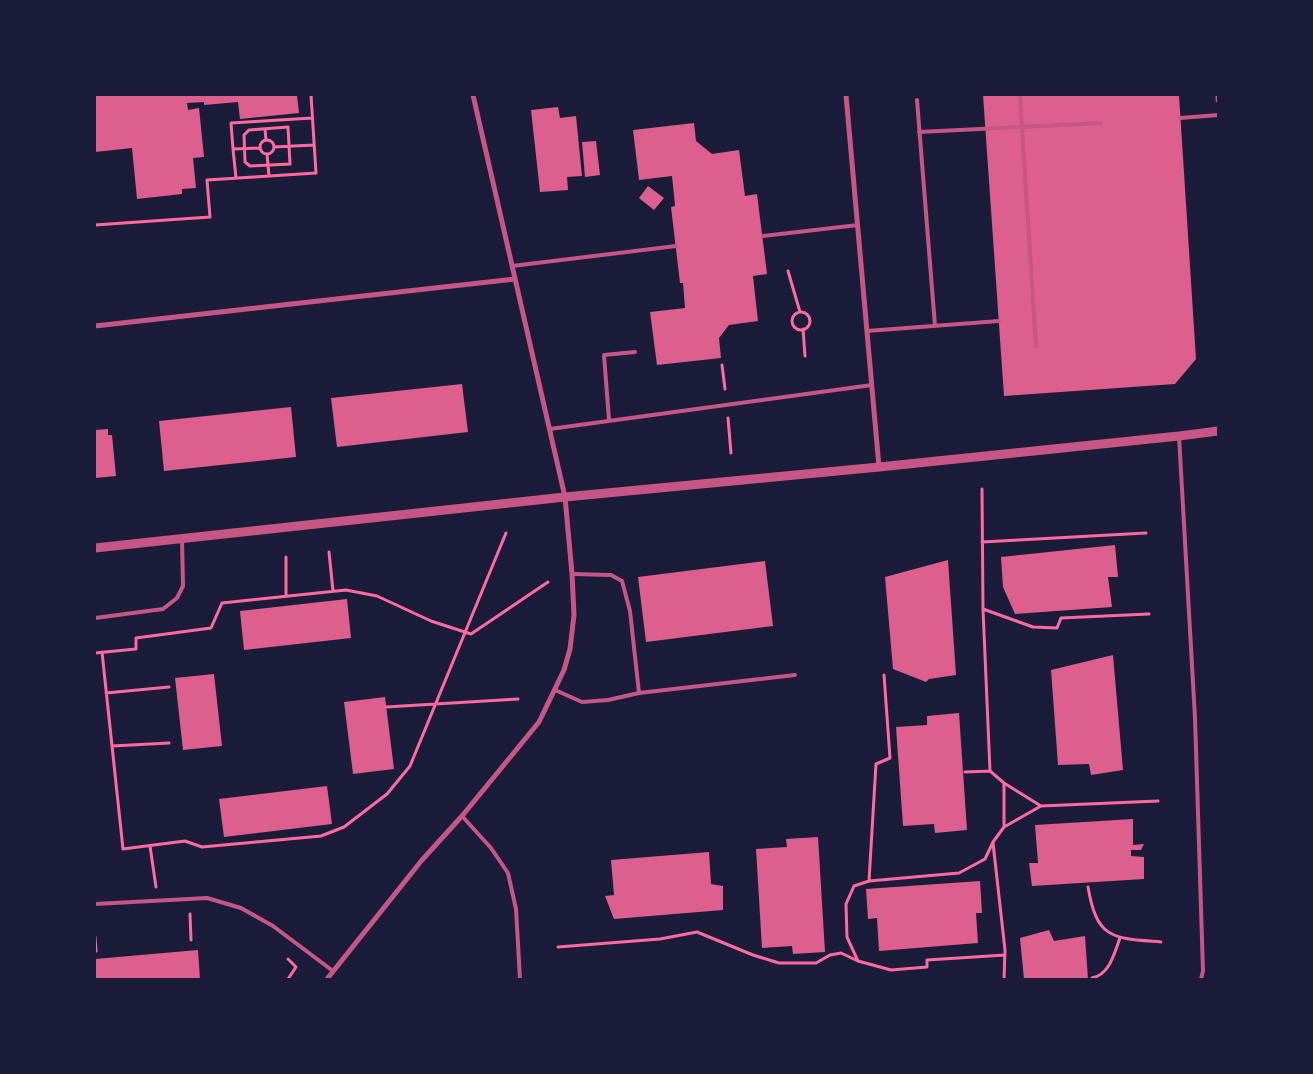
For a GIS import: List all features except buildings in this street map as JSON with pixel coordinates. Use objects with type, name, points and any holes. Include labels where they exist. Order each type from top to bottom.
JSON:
[{"type":"street","points":[[327,979],[422,860],[462,816],[539,722],[564,670],[570,649],[574,615],[565,497],[473,95]]},
{"type":"street","points":[[846,95],[879,467]]},
{"type":"street","points":[[1218,95],[1218,100]]},
{"type":"street","points":[[95,326],[515,278]]},
{"type":"street","points":[[95,548],[565,497],[879,467],[1218,431]]},
{"type":"lane","points":[[1020,97],[1036,346]]},
{"type":"lane","points":[[917,100],[935,326]]},
{"type":"lane","points":[[1180,118],[1218,116]]},
{"type":"lane","points":[[919,132],[1101,123]]},
{"type":"lane","points":[[763,236],[858,225]]},
{"type":"lane","points":[[512,266],[676,246]]},
{"type":"lane","points":[[867,331],[999,321]]},
{"type":"lane","points":[[609,420],[604,356],[636,352]]},
{"type":"lane","points":[[550,429],[872,385]]},
{"type":"lane","points":[[1179,436],[1194,718],[1203,971],[1201,979]]},
{"type":"lane","points":[[95,618],[163,610],[177,598],[183,586],[182,538]]},
{"type":"lane","points":[[572,574],[611,574],[622,581],[630,611],[639,693]]},
{"type":"lane","points":[[555,690],[582,702],[608,700],[639,693],[795,675]]},
{"type":"lane","points":[[462,816],[491,848],[508,873],[516,910],[520,979]]},
{"type":"lane","points":[[95,904],[207,898],[241,908],[272,926],[333,971]]},
{"type":"path","points":[[95,225],[210,217],[207,180],[316,173],[311,95]]},
{"type":"path","points":[[236,178],[231,123],[312,118]]},
{"type":"path","points":[[288,127],[289,146],[290,164],[250,166],[245,162],[244,135],[249,130],[288,127]]},
{"type":"path","points":[[265,129],[266,140]]},
{"type":"path","points":[[266,140],[271,142],[274,147]]},
{"type":"path","points":[[260,148],[261,143],[266,140]]},
{"type":"path","points":[[274,147],[314,145]]},
{"type":"path","points":[[267,154],[272,152],[274,147]]},
{"type":"path","points":[[233,149],[260,148]]},
{"type":"path","points":[[260,148],[263,153],[267,154]]},
{"type":"path","points":[[267,154],[269,176]]},
{"type":"path","points":[[788,271],[800,312]]},
{"type":"path","points":[[800,312],[807,314],[810,319],[808,327],[803,329],[797,328],[793,322],[794,316],[800,312]]},
{"type":"path","points":[[803,329],[805,356]]},
{"type":"path","points":[[722,365],[725,395]]},
{"type":"path","points":[[728,417],[731,452]]},
{"type":"path","points":[[982,489],[983,609],[990,770],[1004,783],[1041,806]]},
{"type":"path","points":[[102,652],[123,849],[185,841],[202,847],[321,836],[344,827],[387,794],[410,766],[506,533]]},
{"type":"path","points":[[982,542],[1146,533]]},
{"type":"path","points":[[329,552],[333,591]]},
{"type":"path","points":[[286,556],[286,596]]},
{"type":"path","points":[[95,653],[136,649],[136,638],[211,628],[222,603],[346,590],[377,596],[431,621],[471,634],[548,582]]},
{"type":"path","points":[[983,609],[1033,627],[1057,628],[1061,618],[1149,614]]},
{"type":"path","points":[[869,880],[876,764],[890,758],[884,675]]},
{"type":"path","points":[[106,693],[169,687]]},
{"type":"path","points":[[386,707],[518,699]]},
{"type":"path","points":[[112,746],[169,743]]},
{"type":"path","points":[[965,772],[990,770]]},
{"type":"path","points":[[1004,783],[1004,827]]},
{"type":"path","points":[[858,961],[847,937],[846,904],[854,886],[869,880],[959,873],[985,859],[993,842],[1004,827],[1041,806],[1158,801]]},
{"type":"path","points":[[993,842],[1005,955],[1004,979]]},
{"type":"path","points":[[150,846],[156,878]]},
{"type":"path","points":[[1088,887],[1091,904],[1099,923],[1108,932],[1120,938],[1161,942]]},
{"type":"path","points":[[183,912],[198,914]]},
{"type":"path","points":[[190,912],[191,940]]},
{"type":"path","points":[[558,946],[660,938],[697,932],[753,955],[779,963],[816,963],[830,955],[841,953],[858,961],[891,970],[927,967],[927,960],[1005,955]]},
{"type":"path","points":[[95,937],[96,951]]},
{"type":"path","points":[[1092,978],[1099,977],[1104,972],[1111,961],[1120,938]]},
{"type":"path","points":[[284,955],[296,967],[288,979]]}]
